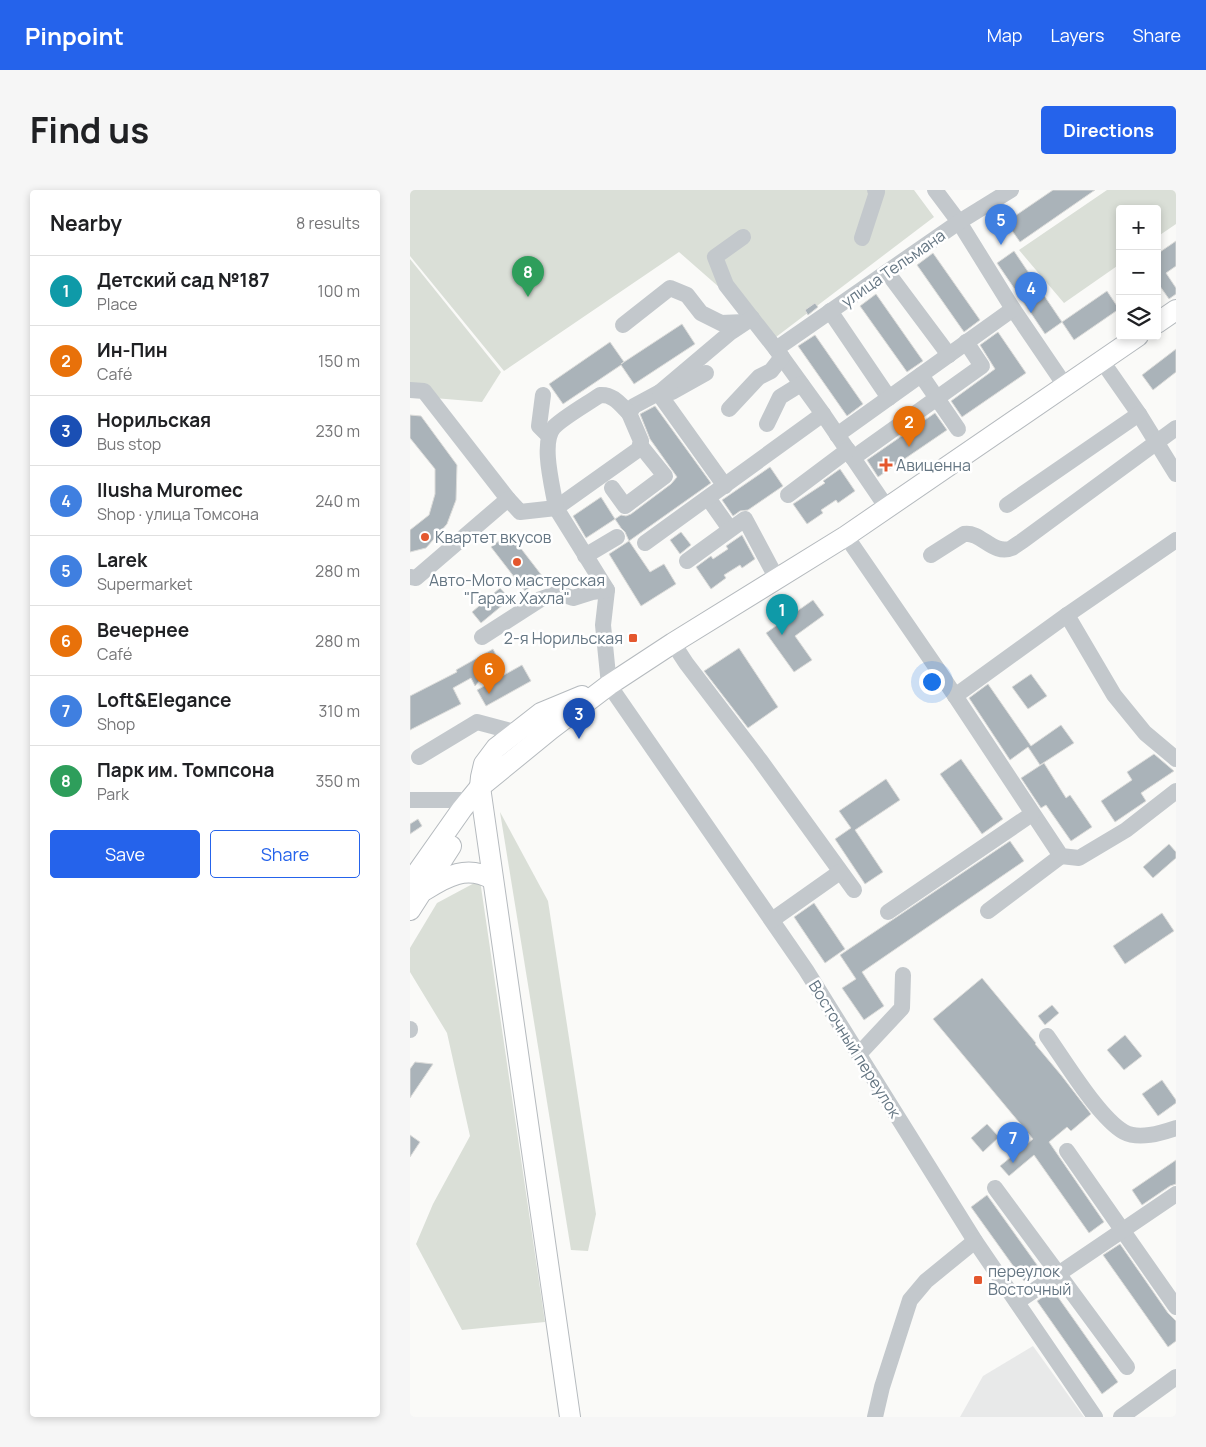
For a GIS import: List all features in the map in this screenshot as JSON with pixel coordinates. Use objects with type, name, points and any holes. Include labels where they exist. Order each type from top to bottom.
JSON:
[{"type":"main road","points":[[1161,320],[1176,310]]},
{"type":"main road","points":[[475,793],[551,729],[609,685],[846,536],[1132,340]]},
{"type":"main road","points":[[570,1417],[492,879],[475,793],[484,764],[496,748],[515,732],[541,713],[609,685]]},
{"type":"main road","points":[[410,910],[416,888],[477,802],[475,793]]},
{"type":"main road","points":[[416,888],[457,874],[483,874],[492,879]]},
{"type":"street","points":[[862,238],[877,192],[876,190]]},
{"type":"street","points":[[934,190],[959,222],[1013,309],[1066,387]]},
{"type":"street","name":"улица Тельмана","points":[[729,409],[759,377],[771,371],[779,353],[830,311],[959,222],[1010,190]]},
{"type":"street","points":[[743,237],[715,257],[726,285],[748,320],[779,353],[824,414],[887,508]]},
{"type":"street","points":[[888,272],[949,355]]},
{"type":"street","points":[[622,325],[670,288],[687,295],[702,313],[721,323],[748,320]]},
{"type":"street","points":[[837,435],[1013,309]]},
{"type":"street","points":[[830,311],[889,398]]},
{"type":"street","points":[[661,395],[731,332],[748,320]]},
{"type":"street","points":[[788,495],[937,398],[982,366],[966,342]]},
{"type":"street","points":[[1102,361],[1176,474]]},
{"type":"street","points":[[630,413],[634,406],[706,373]]},
{"type":"street","points":[[921,375],[958,429]]},
{"type":"street","points":[[767,424],[780,397],[802,384]]},
{"type":"street","points":[[410,390],[424,391],[520,512],[556,508],[634,454],[639,449],[641,442],[630,413],[614,398],[606,394],[600,395],[554,427],[549,436],[547,451],[556,508],[607,590],[603,624],[609,685]]},
{"type":"street","points":[[543,395],[540,426],[549,436]]},
{"type":"street","points":[[661,395],[725,486]]},
{"type":"street","points":[[645,543],[824,414]]},
{"type":"street","points":[[1007,505],[1138,414]]},
{"type":"street","points":[[931,555],[964,534],[969,533],[993,547],[1010,548],[1026,539],[1176,428]]},
{"type":"street","points":[[612,488],[625,506],[665,476],[640,445]]},
{"type":"street","points":[[708,498],[730,529]]},
{"type":"street","points":[[410,577],[416,578],[508,499]]},
{"type":"street","points":[[687,561],[745,519],[777,579]]},
{"type":"street","points":[[846,536],[1061,856]]},
{"type":"street","points":[[585,556],[617,537]]},
{"type":"street","points":[[955,696],[1067,615],[1176,540]]},
{"type":"street","points":[[482,637],[541,599],[558,592],[572,598],[607,590]]},
{"type":"street","points":[[1067,615],[1114,695],[1145,733],[1176,759]]},
{"type":"street","points":[[673,643],[854,890]]},
{"type":"street","name":"Восточный переулок","points":[[609,685],[772,920],[859,1054],[975,1240],[1095,1417]]},
{"type":"street","points":[[419,757],[477,722],[515,732]]},
{"type":"street","points":[[988,911],[1061,856],[1079,858],[1126,830],[1176,791]]},
{"type":"street","points":[[410,800],[475,793]]},
{"type":"street","points":[[888,912],[1032,814]]},
{"type":"street","points":[[772,920],[840,872]]},
{"type":"street","points":[[859,1054],[902,1008],[902,975]]},
{"type":"street","points":[[1047,1036],[1104,1115],[1124,1132],[1143,1135],[1156,1134],[1176,1128]]},
{"type":"street","points":[[1067,1151],[1176,1308]]},
{"type":"street","points":[[995,1188],[1127,1367]]},
{"type":"street","points":[[1017,1302],[1176,1194]]},
{"type":"street","points":[[875,1417],[882,1387],[910,1300],[926,1281],[975,1240]]},
{"type":"street","points":[[1121,1417],[1176,1377]]},
{"type":"shaded area","points":[[410,190],[914,190],[934,217],[776,337],[679,252],[504,371],[410,256]]},
{"type":"shaded area","points":[[1107,190],[1176,190],[1176,224],[1161,234],[1161,205],[1116,205],[1116,267],[1064,303],[1019,250]]},
{"type":"shaded area","points":[[410,259],[501,372],[482,402],[410,396]]},
{"type":"shaded area","points":[[500,812],[548,901],[596,1214],[588,1251],[571,1250]]},
{"type":"shaded area","points":[[480,880],[545,1322],[462,1330],[416,1244],[433,1204],[470,1136],[447,1033],[410,972],[410,948],[437,903]]},
{"type":"shaded area","points":[[1033,1346],[1084,1417],[960,1417],[983,1376]]},
{"type":"building","points":[[1053,190],[1095,190],[1020,242],[1006,222]]},
{"type":"building","points":[[1176,241],[1176,266],[1166,273],[1176,288],[1176,294],[1169,299],[1161,288],[1161,251]]},
{"type":"building","points":[[1014,251],[1062,322],[1045,334],[997,263]]},
{"type":"building","points":[[933,253],[980,320],[964,332],[917,265]]},
{"type":"building","points":[[1107,291],[1116,304],[1116,311],[1074,340],[1062,322]]},
{"type":"building","points":[[876,294],[923,361],[907,372],[860,306]]},
{"type":"building","points":[[815,303],[818,307],[808,315],[805,310]]},
{"type":"building","points":[[682,324],[695,344],[634,384],[621,365],[563,404],[549,384],[610,342],[624,362],[621,364]]},
{"type":"building","points":[[998,332],[1026,373],[962,417],[951,401],[995,369],[980,345]]},
{"type":"building","points":[[815,335],[863,404],[847,416],[798,346]]},
{"type":"building","points":[[1176,349],[1176,372],[1153,390],[1142,375]]},
{"type":"building","points":[[655,406],[711,483],[629,541],[615,519],[621,515],[631,514],[671,484],[677,477],[650,439],[640,414]]},
{"type":"building","points":[[935,413],[947,430],[878,477],[867,460]]},
{"type":"building","points":[[410,415],[421,416],[457,465],[456,500],[447,524],[426,548],[410,552],[410,530],[429,515],[435,494],[435,469],[410,438]]},
{"type":"building","points":[[770,467],[783,486],[748,510],[740,511],[733,516],[722,500]]},
{"type":"building","points":[[840,469],[855,491],[838,503],[836,500],[821,510],[823,513],[807,524],[793,504],[825,483],[823,481]]},
{"type":"building","points":[[601,497],[615,519],[586,538],[573,516]]},
{"type":"building","points":[[681,532],[691,545],[680,554],[670,540]]},
{"type":"building","name":"Авто-Мото мастерская \"Гараж Хахла\"","points":[[509,533],[543,577],[525,591],[491,547]]},
{"type":"building","points":[[742,535],[755,559],[742,568],[740,565],[724,575],[726,578],[711,589],[696,567],[711,556],[713,559],[728,549],[726,546]]},
{"type":"building","points":[[629,541],[650,572],[664,564],[676,584],[641,606],[609,554]]},
{"type":"building","points":[[500,588],[510,599],[481,623],[472,612]]},
{"type":"building","points":[[813,600],[824,615],[795,636],[812,660],[794,672],[766,633]]},
{"type":"building","points":[[739,648],[778,707],[748,728],[704,671]]},
{"type":"building","points":[[493,649],[498,659],[475,686],[471,678],[453,688],[461,704],[410,730],[410,696],[457,672],[456,670]]},
{"type":"building","points":[[522,665],[531,681],[486,706],[477,690]]},
{"type":"building","points":[[1031,674],[1047,696],[1028,709],[1012,687]]},
{"type":"building","points":[[988,684],[1031,746],[1061,725],[1074,743],[1040,765],[1028,747],[1010,760],[969,698]]},
{"type":"building","points":[[1154,754],[1174,771],[1141,793],[1146,801],[1115,822],[1101,801],[1132,780],[1127,772]]},
{"type":"building","points":[[961,759],[1003,819],[982,834],[940,774]]},
{"type":"building","points":[[1044,763],[1066,798],[1070,795],[1092,827],[1071,841],[1046,805],[1041,808],[1021,778]]},
{"type":"building","points":[[886,779],[900,800],[855,830],[883,872],[865,884],[835,839],[851,828],[839,811]]},
{"type":"building","points":[[418,819],[422,826],[410,834],[410,824]]},
{"type":"building","points":[[1010,841],[1024,861],[862,972],[884,1006],[864,1020],[842,988],[856,979],[840,955]]},
{"type":"building","points":[[1169,844],[1176,852],[1176,858],[1153,878],[1143,867]]},
{"type":"building","points":[[814,903],[845,949],[825,963],[794,917]]},
{"type":"building","points":[[1162,913],[1174,931],[1125,964],[1113,946]]},
{"type":"building","points":[[982,978],[1091,1114],[1071,1131],[1067,1127],[1049,1142],[1104,1222],[1089,1233],[1034,1155],[1009,1176],[1000,1166],[1033,1139],[933,1019]]},
{"type":"building","points":[[1052,1005],[1059,1013],[1045,1025],[1038,1016]]},
{"type":"building","points":[[1125,1035],[1142,1056],[1124,1070],[1107,1050]]},
{"type":"building","points":[[415,1062],[433,1064],[410,1098],[410,1069]]},
{"type":"building","points":[[1162,1080],[1176,1100],[1176,1103],[1158,1116],[1142,1094]]},
{"type":"building","points":[[987,1124],[999,1137],[983,1152],[971,1138]]},
{"type":"building","points":[[410,1135],[420,1142],[410,1157]]},
{"type":"building","points":[[1176,1160],[1176,1184],[1142,1205],[1132,1190]]},
{"type":"building","points":[[987,1195],[1040,1269],[1024,1281],[971,1207]]},
{"type":"building","points":[[1120,1244],[1168,1313],[1176,1321],[1176,1341],[1168,1347],[1103,1255]]},
{"type":"building","points":[[1053,1290],[1118,1382],[1102,1394],[1037,1301]]},
{"type":"place","name":"Larek","points":[[1001,245]]},
{"type":"place","name":"Парк им. Томпсона","points":[[528,297]]},
{"type":"place","name":"Ilusha Muromec","points":[[1031,313]]},
{"type":"place","name":"Ин-Пин","points":[[909,447]]},
{"type":"place","name":"Авиценна","points":[[886,465]]},
{"type":"place","name":"Квартет вкусов","points":[[425,537]]},
{"type":"place","name":"Авто-Мото мастерская \"Гараж Хахла\"","points":[[517,562]]},
{"type":"place","name":"Детский сад №187","points":[[782,635]]},
{"type":"place","name":"2-я Норильская","points":[[633,638]]},
{"type":"place","name":"Вечернее","points":[[489,694]]},
{"type":"place","name":"Норильская","points":[[579,739]]},
{"type":"place","name":"Loft&Elegance","points":[[1013,1163]]},
{"type":"place","name":"переулок Восточный","points":[[978,1280]]}]
